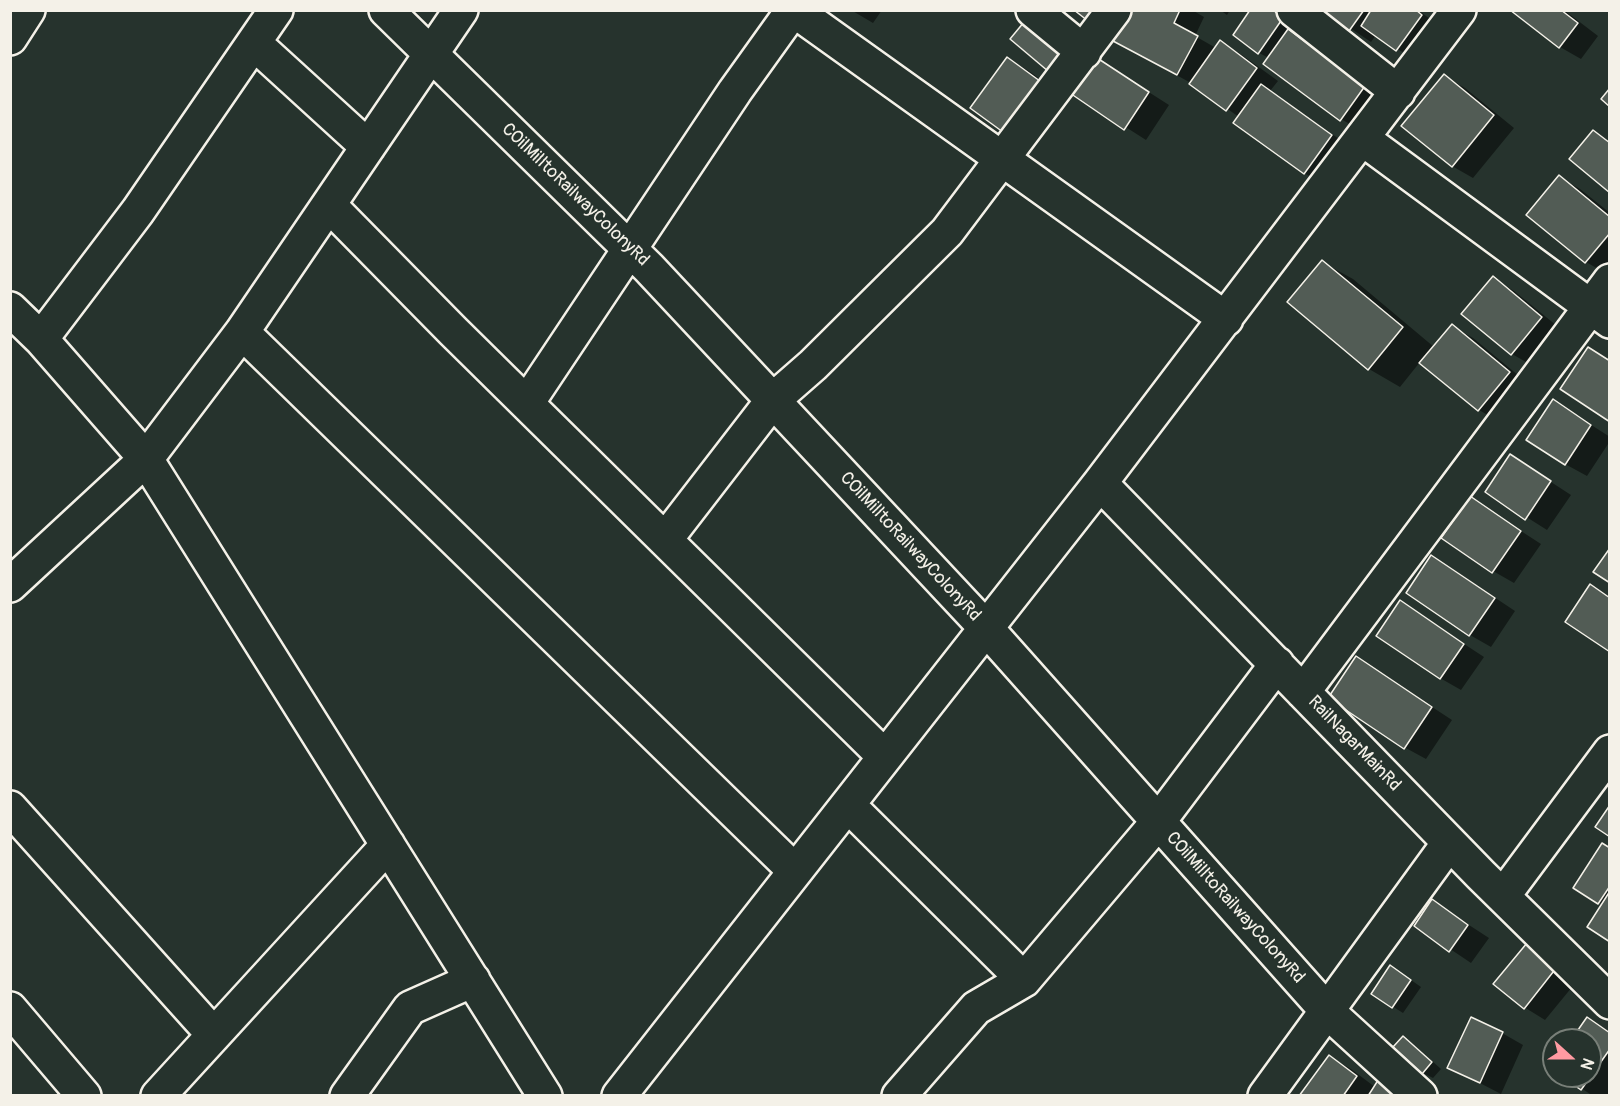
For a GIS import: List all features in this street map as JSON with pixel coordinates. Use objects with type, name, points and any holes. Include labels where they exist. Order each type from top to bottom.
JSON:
[{"type":"street","points":[[10,38],[28,10]]},
{"type":"street","points":[[276,10],[138,211],[20,315],[146,459],[545,1095]]},
{"type":"street","name":"COilMilltoRailwayColonyRd","points":[[386,10],[630,249],[986,628],[1328,1012],[1420,1095]]},
{"type":"street","points":[[10,585],[146,459],[242,332],[461,10]]},
{"type":"street","points":[[527,404],[735,91],[794,10],[1226,319]]},
{"type":"street","points":[[1033,10],[1084,52]]},
{"type":"street","points":[[665,540],[773,400],[813,365],[947,232],[1114,10]]},
{"type":"street","points":[[1294,10],[1398,92]]},
{"type":"street","points":[[619,1095],[1100,483],[1459,10]]},
{"type":"street","points":[[254,43],[368,147]]},
{"type":"street","points":[[1303,692],[1603,303],[1363,139]]},
{"type":"street","points":[[329,205],[885,757]]},
{"type":"street","points":[[242,332],[795,872]]},
{"type":"street","name":"RailNagarMainRd","points":[[1100,483],[1449,843],[1610,1002]]},
{"type":"street","points":[[899,1095],[976,1008],[1024,980],[1158,822],[1277,664]]},
{"type":"street","points":[[1503,896],[1610,752]]},
{"type":"street","points":[[848,805],[1024,980]]},
{"type":"street","points":[[10,808],[214,1035]]},
{"type":"street","points":[[1265,1095],[1328,1012],[1449,843]]},
{"type":"street","points":[[158,1095],[388,845]]},
{"type":"street","points":[[347,1095],[410,1008],[473,980]]},
{"type":"street","points":[[10,1009],[84,1095]]},
{"type":"building","points":[[1074,10],[1095,10],[1088,21]]},
{"type":"building","points":[[1130,10],[1180,10],[1174,23],[1198,36],[1177,75],[1113,41]]},
{"type":"building","points":[[1250,10],[1273,10],[1283,18],[1258,54],[1233,35]]},
{"type":"building","points":[[1321,10],[1364,10],[1349,31]]},
{"type":"building","points":[[1371,10],[1416,10],[1422,15],[1396,51],[1361,26]]},
{"type":"building","points":[[1510,10],[1561,10],[1578,23],[1559,48]]},
{"type":"building","points":[[1029,16],[1074,54],[1055,77],[1010,39]]},
{"type":"building","points":[[1288,29],[1365,86],[1340,121],[1263,64]]},
{"type":"building","points":[[1220,40],[1257,68],[1226,111],[1189,84]]},
{"type":"building","points":[[1088,52],[1149,92],[1124,130],[1064,89]]},
{"type":"building","points":[[1007,57],[1044,84],[1007,135],[970,108]]},
{"type":"building","points":[[1444,74],[1494,115],[1452,167],[1401,126]]},
{"type":"building","points":[[1261,84],[1332,135],[1304,174],[1233,123]]},
{"type":"building","points":[[1610,88],[1610,107],[1601,99]]},
{"type":"building","points":[[1593,130],[1610,143],[1610,193],[1569,159]]},
{"type":"building","points":[[1559,175],[1610,217],[1610,233],[1585,263],[1526,215]]},
{"type":"building","points":[[1322,260],[1403,327],[1368,370],[1287,302]]},
{"type":"building","points":[[1493,276],[1542,317],[1511,355],[1461,314]]},
{"type":"building","points":[[1452,324],[1510,372],[1478,411],[1419,363]]},
{"type":"building","points":[[1588,347],[1610,361],[1610,422],[1560,389]]},
{"type":"building","points":[[1553,399],[1591,425],[1565,465],[1526,440]]},
{"type":"building","points":[[1510,454],[1551,481],[1525,520],[1485,492]]},
{"type":"building","points":[[1470,496],[1521,531],[1492,573],[1441,538]]},
{"type":"building","points":[[1610,548],[1610,583],[1593,572]]},
{"type":"building","points":[[1431,555],[1495,598],[1469,636],[1406,593]]},
{"type":"building","points":[[1590,584],[1610,598],[1610,652],[1565,622]]},
{"type":"building","points":[[1400,600],[1464,644],[1440,679],[1376,636]]},
{"type":"building","points":[[1356,656],[1432,707],[1404,749],[1328,698]]},
{"type":"building","points":[[1610,805],[1610,837],[1595,827]]},
{"type":"building","points":[[1602,843],[1610,848],[1610,886],[1598,904],[1573,888]]},
{"type":"building","points":[[1610,891],[1610,942],[1587,927]]},
{"type":"building","points":[[1432,899],[1468,925],[1449,952],[1414,926]]},
{"type":"building","points":[[1527,943],[1557,967],[1524,1009],[1493,984]]},
{"type":"building","points":[[1390,965],[1411,980],[1392,1008],[1371,994]]},
{"type":"building","points":[[1471,1017],[1503,1032],[1480,1083],[1447,1068]]},
{"type":"building","points":[[1587,1017],[1610,1033],[1610,1049],[1602,1060],[1602,1028],[1579,1028]]},
{"type":"building","points":[[1403,1036],[1432,1062],[1422,1074],[1393,1047]]},
{"type":"building","points":[[1329,1055],[1357,1076],[1343,1096],[1299,1096]]},
{"type":"building","points":[[1382,1074],[1415,1096],[1368,1096]]}]
